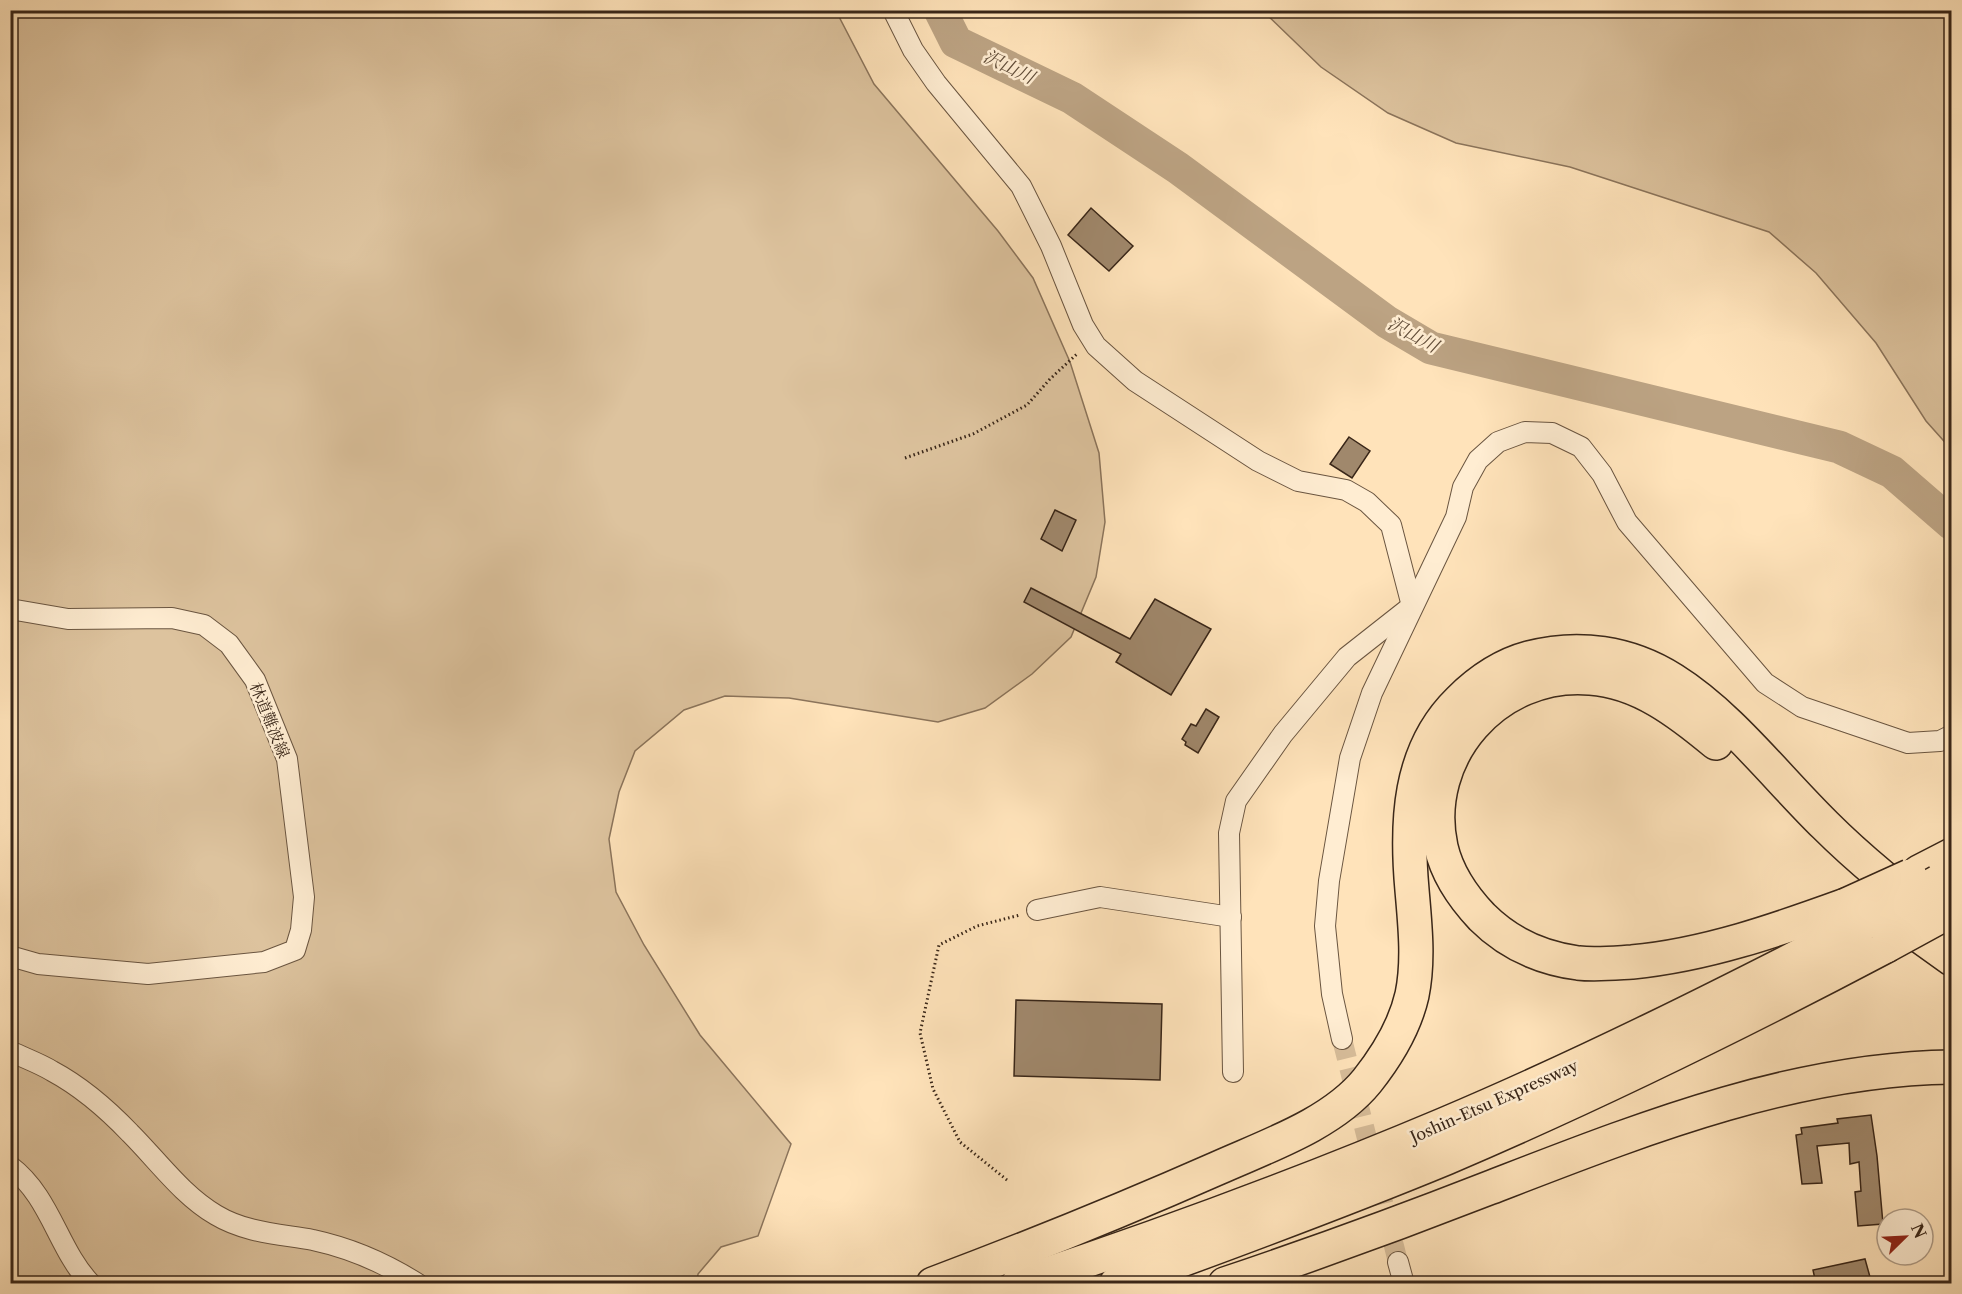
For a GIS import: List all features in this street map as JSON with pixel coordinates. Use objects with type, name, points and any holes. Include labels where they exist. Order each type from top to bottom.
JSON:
[{"type":"highway","points":[[933,1284],[1105,1217],[1302,1130],[1338,1107],[1364,1084],[1383,1058],[1399,1028],[1411,997],[1416,959],[1410,833],[1412,798],[1418,767],[1430,740],[1446,714],[1468,692],[1495,673],[1522,660],[1551,652],[1581,651],[1609,654],[1642,664],[1672,679],[1703,702],[1734,730],[1826,826],[1876,874],[1952,931]]},
{"type":"highway","points":[[1865,924],[1748,939],[1655,960],[1615,963],[1580,963],[1548,957],[1519,946],[1493,927],[1472,905],[1454,879],[1442,849],[1437,819],[1440,791],[1449,762],[1465,734],[1485,711],[1509,695],[1536,683],[1563,678],[1591,678],[1617,683],[1650,695],[1686,717],[1717,744],[1809,840],[1850,878],[1893,916],[1952,959]]},
{"type":"highway","name":"Joshin-Etsu Expressway","points":[[1018,1284],[1217,1215],[1443,1125],[1663,1025],[1865,924],[1942,879]]},
{"type":"highway","name":"Joshin-Etsu Expressway","points":[[1116,1284],[1340,1200],[1560,1108],[1772,1006],[1865,924]]},
{"type":"highway","points":[[1224,1284],[1371,1233],[1580,1153],[1715,1107],[1824,1079],[1878,1072],[1952,1067]]},
{"type":"street","points":[[893,10],[913,50],[936,83],[1021,186],[1052,246],[1083,325],[1096,346],[1135,381],[1258,461],[1298,481],[1346,490],[1366,502],[1391,525],[1412,606]]},
{"type":"street","points":[[1342,1039],[1327,959],[1325,926],[1329,881],[1350,758],[1372,693],[1456,517],[1463,487],[1478,460],[1498,442],[1525,432],[1552,433],[1581,447],[1602,474],[1627,522],[1765,683],[1802,707],[1908,743],[1940,741],[1952,735]]},
{"type":"street","points":[[1233,1072],[1229,833],[1236,801],[1283,734],[1347,657],[1412,606]]},
{"type":"street","name":"林道難波線","points":[[10,609],[68,619],[172,618],[204,625],[229,644],[255,680],[287,759],[304,897],[301,930],[295,950],[264,962],[148,974],[38,964],[10,956]]},
{"type":"street","points":[[1037,910],[1100,897],[1231,917]]},
{"type":"street","points":[[10,1051],[53,1071],[100,1105],[183,1189],[216,1215],[247,1229],[315,1241],[364,1255],[418,1284]]},
{"type":"street","points":[[10,1166],[24,1177],[53,1219],[81,1273],[91,1284]]},
{"type":"street","points":[[1398,1262],[1404,1284]]},
{"type":"path","points":[[905,458],[973,434],[1027,405],[1050,379],[1093,340]]},
{"type":"path","points":[[1007,1180],[960,1142],[933,1089],[920,1033],[939,945],[977,926],[1037,910]]},
{"type":"shaded area","points":[[10,11],[836,11],[874,84],[998,231],[1033,278],[1070,362],[1099,453],[1105,522],[1096,577],[1071,637],[1032,674],[985,708],[938,722],[789,698],[725,696],[684,710],[635,751],[619,792],[609,839],[616,892],[644,945],[700,1035],[791,1144],[758,1236],[721,1247],[698,1274],[697,1283],[11,1283]]},
{"type":"shaded area","points":[[1263,11],[1951,11],[1951,449],[1926,421],[1876,343],[1816,273],[1769,232],[1570,167],[1456,143],[1388,113],[1321,67]]},
{"type":"building","points":[[1091,208],[1133,246],[1109,271],[1068,235]]},
{"type":"building","points":[[1349,437],[1370,451],[1352,478],[1330,464]]},
{"type":"building","points":[[1055,510],[1076,520],[1062,551],[1041,539]]},
{"type":"building","points":[[1031,588],[1130,639],[1155,599],[1211,629],[1171,695],[1116,662],[1121,654],[1024,602]]},
{"type":"building","points":[[1206,709],[1219,717],[1198,753],[1185,745],[1186,742],[1182,739],[1191,724],[1196,726]]},
{"type":"building","points":[[1016,1000],[1162,1004],[1160,1080],[1014,1076]]},
{"type":"building","points":[[1871,1115],[1882,1207],[1875,1207],[1875,1225],[1858,1226],[1855,1192],[1861,1191],[1859,1162],[1850,1164],[1849,1143],[1817,1146],[1822,1183],[1802,1184],[1796,1135],[1802,1134],[1801,1128],[1838,1123],[1837,1119]]},
{"type":"building","points":[[1865,1259],[1870,1277],[1844,1284],[1816,1284],[1813,1270]]},
{"type":"waterway","name":"沢山川","points":[[940,10],[956,42],[1072,98],[1178,168],[1387,322],[1431,348],[1839,447],[1892,472],[1952,524]]},
{"type":"tunnel","points":[[1342,1039],[1398,1262]]}]
